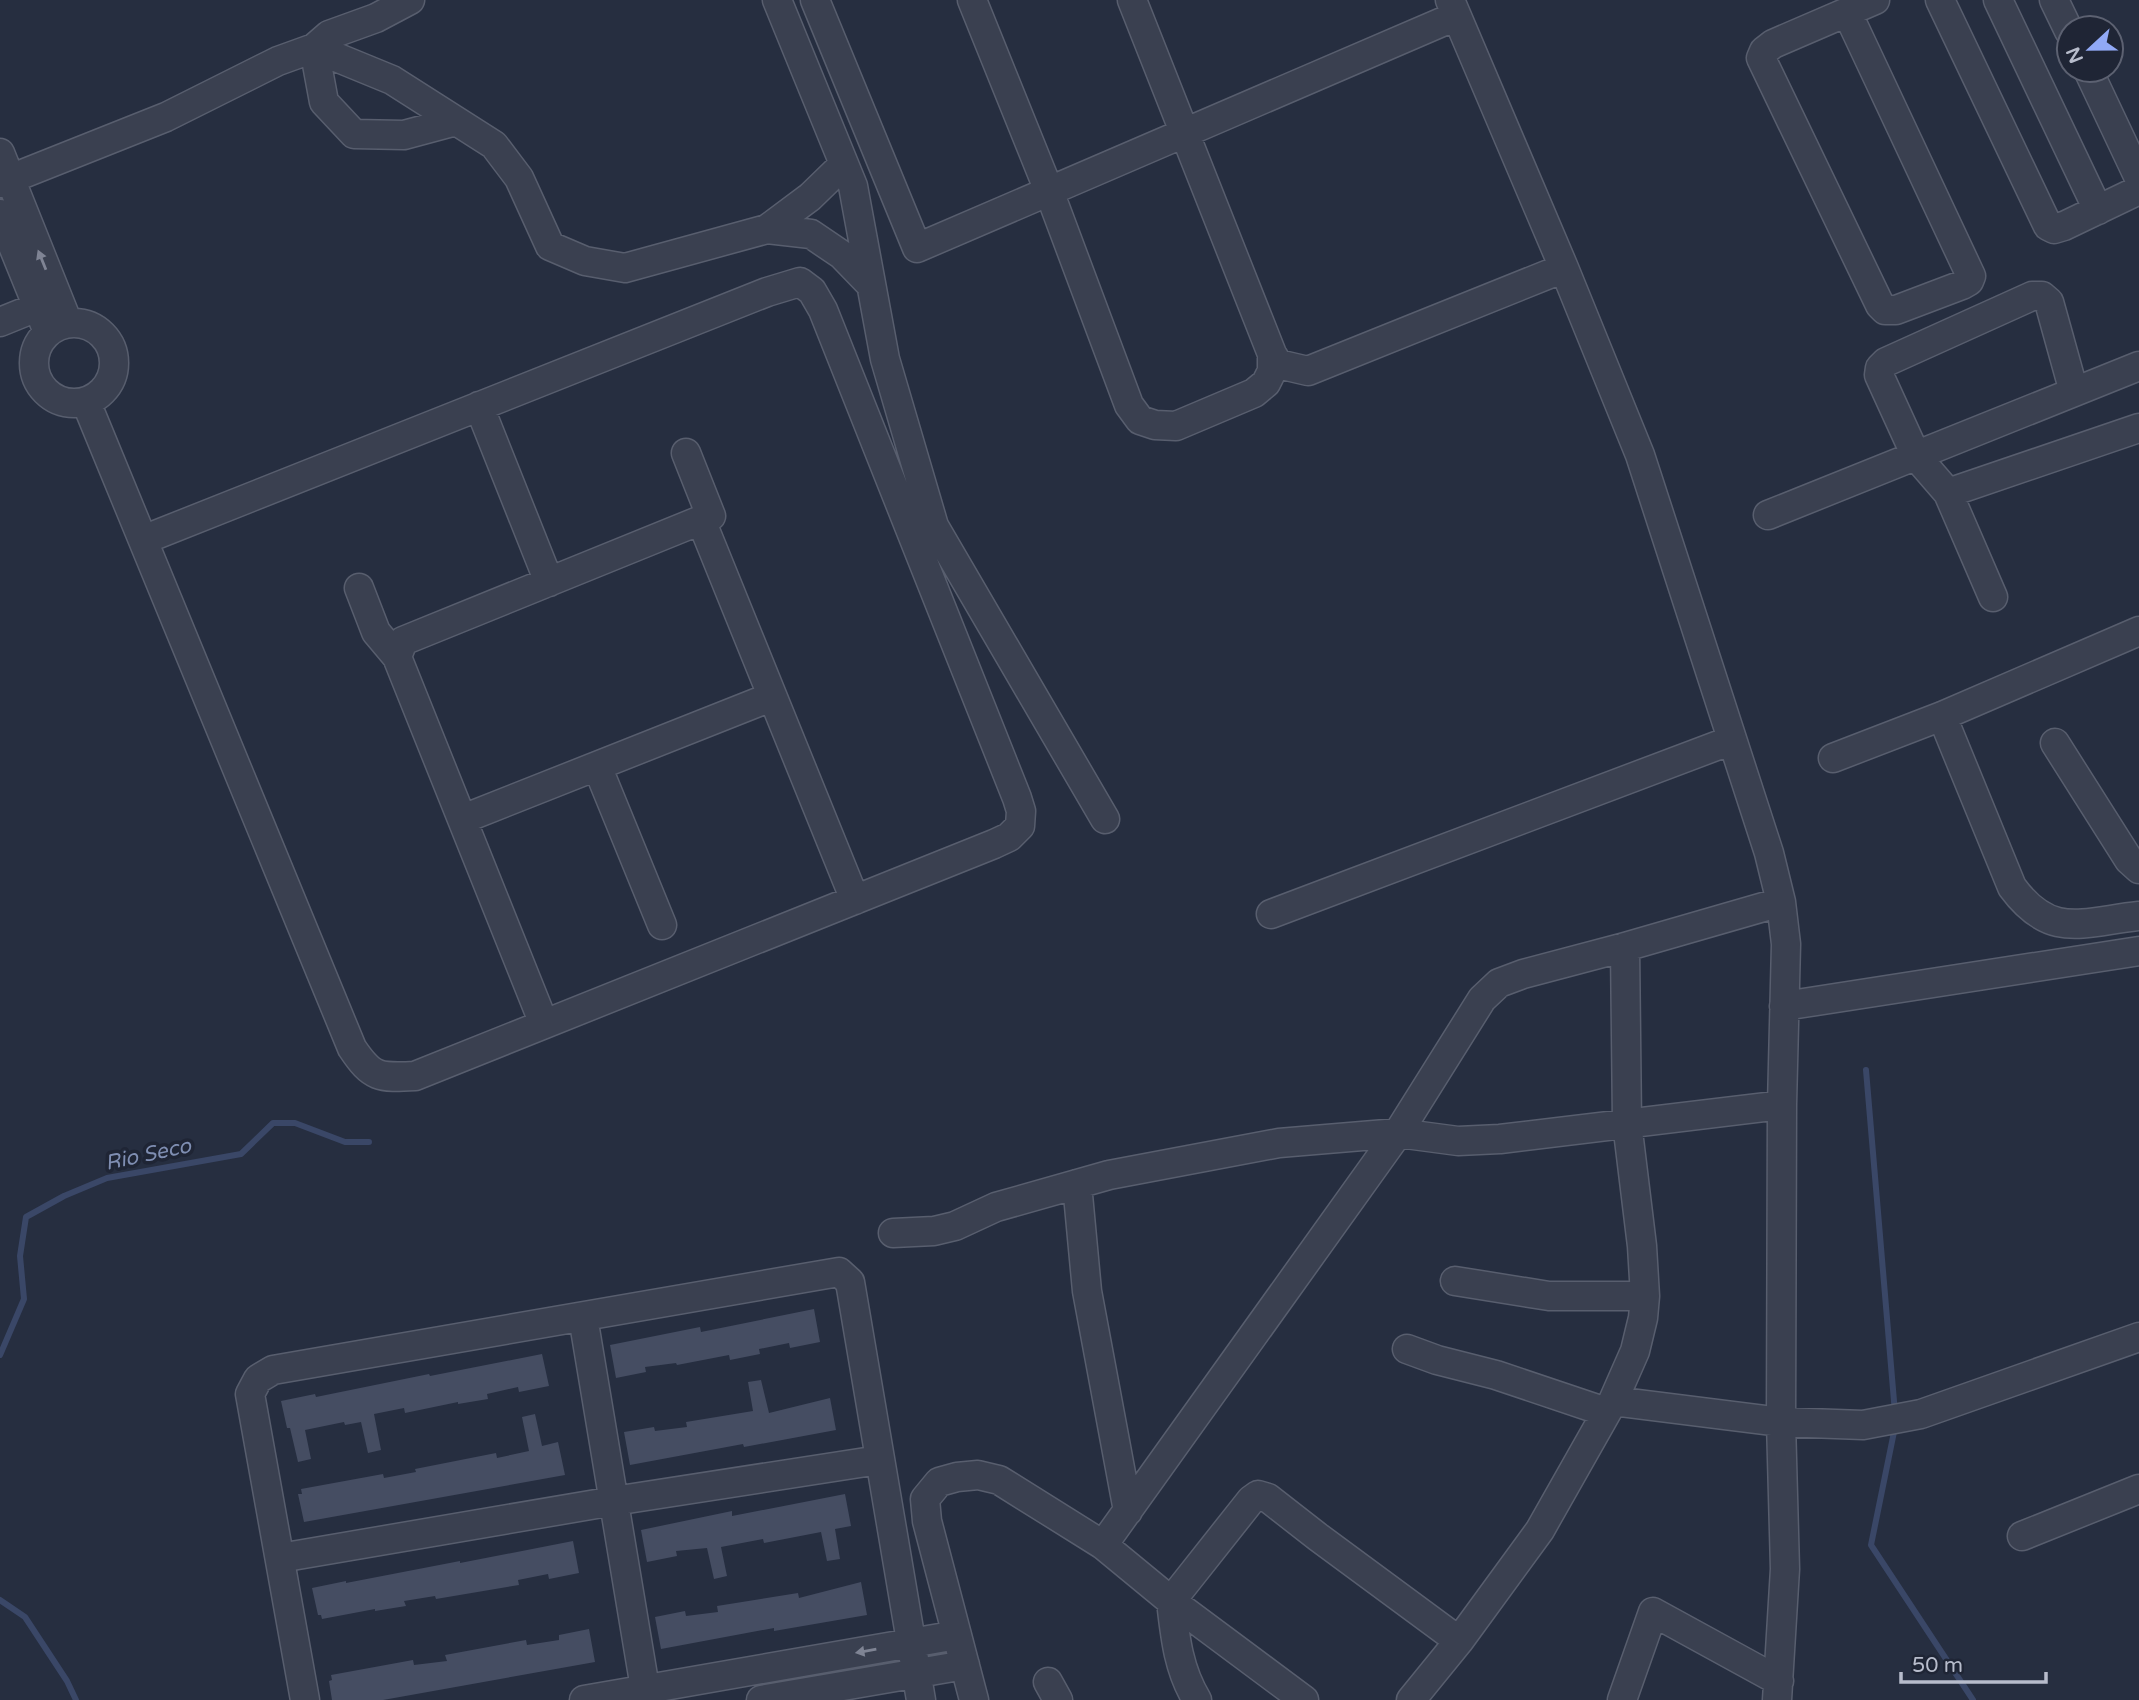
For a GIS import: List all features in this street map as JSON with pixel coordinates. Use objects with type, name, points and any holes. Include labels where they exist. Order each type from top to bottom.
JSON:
[{"type":"street","points":[[0,322],[51,321],[90,326],[106,340],[112,349],[114,360],[110,382],[96,398],[74,404],[62,402],[51,397],[42,388],[33,365],[34,353],[51,321],[3,172],[166,117],[278,61],[314,48],[329,35],[376,18],[410,0]]},
{"type":"street","points":[[777,0],[853,186],[885,359],[934,526],[1105,819]]},
{"type":"street","points":[[815,0],[917,248],[1184,133],[1453,8],[1640,455],[1769,853],[1782,902],[1786,944],[1782,1105],[1781,1422],[1785,1569],[1778,1691],[1653,1612],[1622,1700]]},
{"type":"street","points":[[972,0],[1049,191],[1129,405],[1140,420],[1155,425],[1176,426],[1254,393],[1266,383],[1272,371],[1272,354]]},
{"type":"street","points":[[1132,0],[1278,364],[1308,371],[1564,268]]},
{"type":"street","points":[[1847,12],[1971,276],[1969,281],[1962,285],[1896,310],[1885,310],[1880,305],[1761,58],[1764,51],[1773,44],[1847,12],[1875,0]]},
{"type":"street","points":[[1940,0],[2048,226],[2054,229],[2139,190]]},
{"type":"street","points":[[1998,0],[2098,210]]},
{"type":"street","points":[[314,48],[392,80],[494,145],[519,178],[550,246],[585,261],[625,268],[767,229],[810,197],[844,163]]},
{"type":"street","points":[[314,48],[324,102],[354,134],[404,135],[456,121]]},
{"type":"street","points":[[2095,84],[2139,178]]},
{"type":"street","points":[[0,214],[51,321]]},
{"type":"street","points":[[767,229],[811,234],[842,255],[871,285]]},
{"type":"street","points":[[86,402],[142,540],[352,1048],[365,1068],[386,1078],[415,1076],[1009,837],[1020,826],[1021,811],[828,323],[812,291],[800,282],[784,286],[142,540]]},
{"type":"street","points":[[1993,597],[1948,494],[1916,456],[1880,375],[1880,368],[1886,362],[2032,296],[2042,296],[2049,302],[2074,392]]},
{"type":"street","points":[[1768,515],[2139,366]]},
{"type":"street","points":[[479,406],[550,582]]},
{"type":"street","points":[[1948,494],[2139,428]]},
{"type":"street","points":[[397,657],[403,641],[711,516],[685,453]]},
{"type":"street","points":[[701,520],[855,900]]},
{"type":"street","points":[[359,588],[376,632],[397,657],[544,1024]]},
{"type":"street","points":[[1833,758],[1942,716],[2139,631]]},
{"type":"street","points":[[463,819],[771,696]]},
{"type":"street","points":[[1942,716],[2012,887],[2024,903],[2039,916],[2064,924],[2139,916]]},
{"type":"street","points":[[1270,914],[1732,740]]},
{"type":"street","points":[[2055,743],[2130,860],[2139,869]]},
{"type":"street","points":[[597,766],[662,925]]},
{"type":"street","points":[[1103,1545],[1398,1133],[1482,999],[1499,984],[1523,974],[1782,902]]},
{"type":"street","points":[[1411,1700],[1459,1641],[1540,1530],[1610,1406],[1635,1351],[1645,1296],[1642,1247],[1627,1124],[1625,947]]},
{"type":"street","points":[[1784,1006],[2139,951]]},
{"type":"street","points":[[892,1233],[934,1231],[955,1226],[996,1207],[1109,1175],[1279,1143],[1398,1133],[1458,1141],[1542,1135],[1782,1105]]},
{"type":"street","points":[[1077,1184],[1087,1291],[1128,1511]]},
{"type":"street","points":[[305,1700],[250,1394],[258,1379],[272,1370],[839,1272],[850,1282],[919,1687]]},
{"type":"street","points":[[1455,1281],[1549,1296],[1645,1296]]},
{"type":"street","points":[[583,1317],[646,1695]]},
{"type":"street","points":[[1407,1349],[1437,1360],[1610,1406],[1781,1422],[1863,1425],[1921,1414],[2139,1336]]},
{"type":"street","points":[[280,1558],[614,1501],[879,1460]]},
{"type":"street","points":[[974,1700],[925,1499],[939,1482],[978,1475],[999,1480],[1103,1545],[1171,1601],[1304,1700]]},
{"type":"street","points":[[2022,1536],[2139,1489]]},
{"type":"street","points":[[1197,1700],[1178,1656],[1171,1601],[1251,1500],[1258,1495],[1268,1498],[1459,1641]]},
{"type":"street","points":[[584,1700],[646,1695],[957,1635]]},
{"type":"street","points":[[761,1700],[919,1687],[965,1665]]},
{"type":"building","points":[[814,1309],[820,1342],[790,1348],[789,1343],[759,1349],[760,1354],[730,1360],[729,1355],[677,1365],[645,1367],[646,1372],[616,1378],[610,1345],[700,1327],[701,1332]]},
{"type":"building","points":[[542,1354],[549,1386],[519,1392],[518,1387],[487,1394],[488,1399],[405,1413],[404,1408],[374,1414],[381,1450],[368,1453],[361,1422],[345,1425],[344,1422],[305,1430],[311,1459],[298,1462],[281,1401],[315,1394],[316,1397]]},
{"type":"building","points":[[761,1380],[769,1413],[830,1398],[836,1430],[630,1465],[624,1432],[654,1427],[655,1431],[687,1427],[686,1422],[753,1411],[748,1382]]},
{"type":"building","points":[[535,1414],[542,1446],[558,1442],[565,1475],[304,1522],[298,1494],[302,1494],[301,1489],[383,1474],[384,1478],[496,1453],[497,1458],[529,1451],[522,1417]]},
{"type":"building","points":[[845,1494],[851,1526],[835,1529],[840,1559],[827,1561],[821,1532],[764,1543],[763,1539],[721,1547],[727,1576],[714,1579],[707,1548],[676,1551],[677,1556],[647,1562],[641,1530],[732,1511],[732,1516]]},
{"type":"building","points":[[573,1541],[579,1573],[549,1579],[548,1574],[518,1580],[519,1585],[436,1599],[435,1596],[404,1601],[406,1606],[375,1611],[322,1619],[321,1615],[318,1615],[312,1588]]},
{"type":"building","points":[[861,1582],[867,1615],[774,1631],[774,1628],[661,1649],[655,1617],[685,1611],[686,1616],[718,1612],[717,1606],[798,1593],[799,1598]]},
{"type":"building","points":[[589,1629],[595,1662],[383,1700],[332,1700],[329,1681],[332,1680],[331,1675],[413,1660],[414,1665],[447,1661],[445,1655],[526,1640],[527,1645],[559,1640],[559,1635]]},
{"type":"waterway","points":[[1866,1070],[1895,1413]]},
{"type":"waterway","name":"Rio Seco","points":[[0,1355],[24,1299],[20,1256],[26,1217],[64,1196],[107,1178],[241,1154],[273,1123],[295,1123],[345,1142],[369,1142]]},
{"type":"waterway","points":[[1895,1427],[1871,1545],[1973,1700]]},
{"type":"waterway","name":"Rio Seco","points":[[0,1600],[25,1617],[67,1681],[76,1700]]}]
